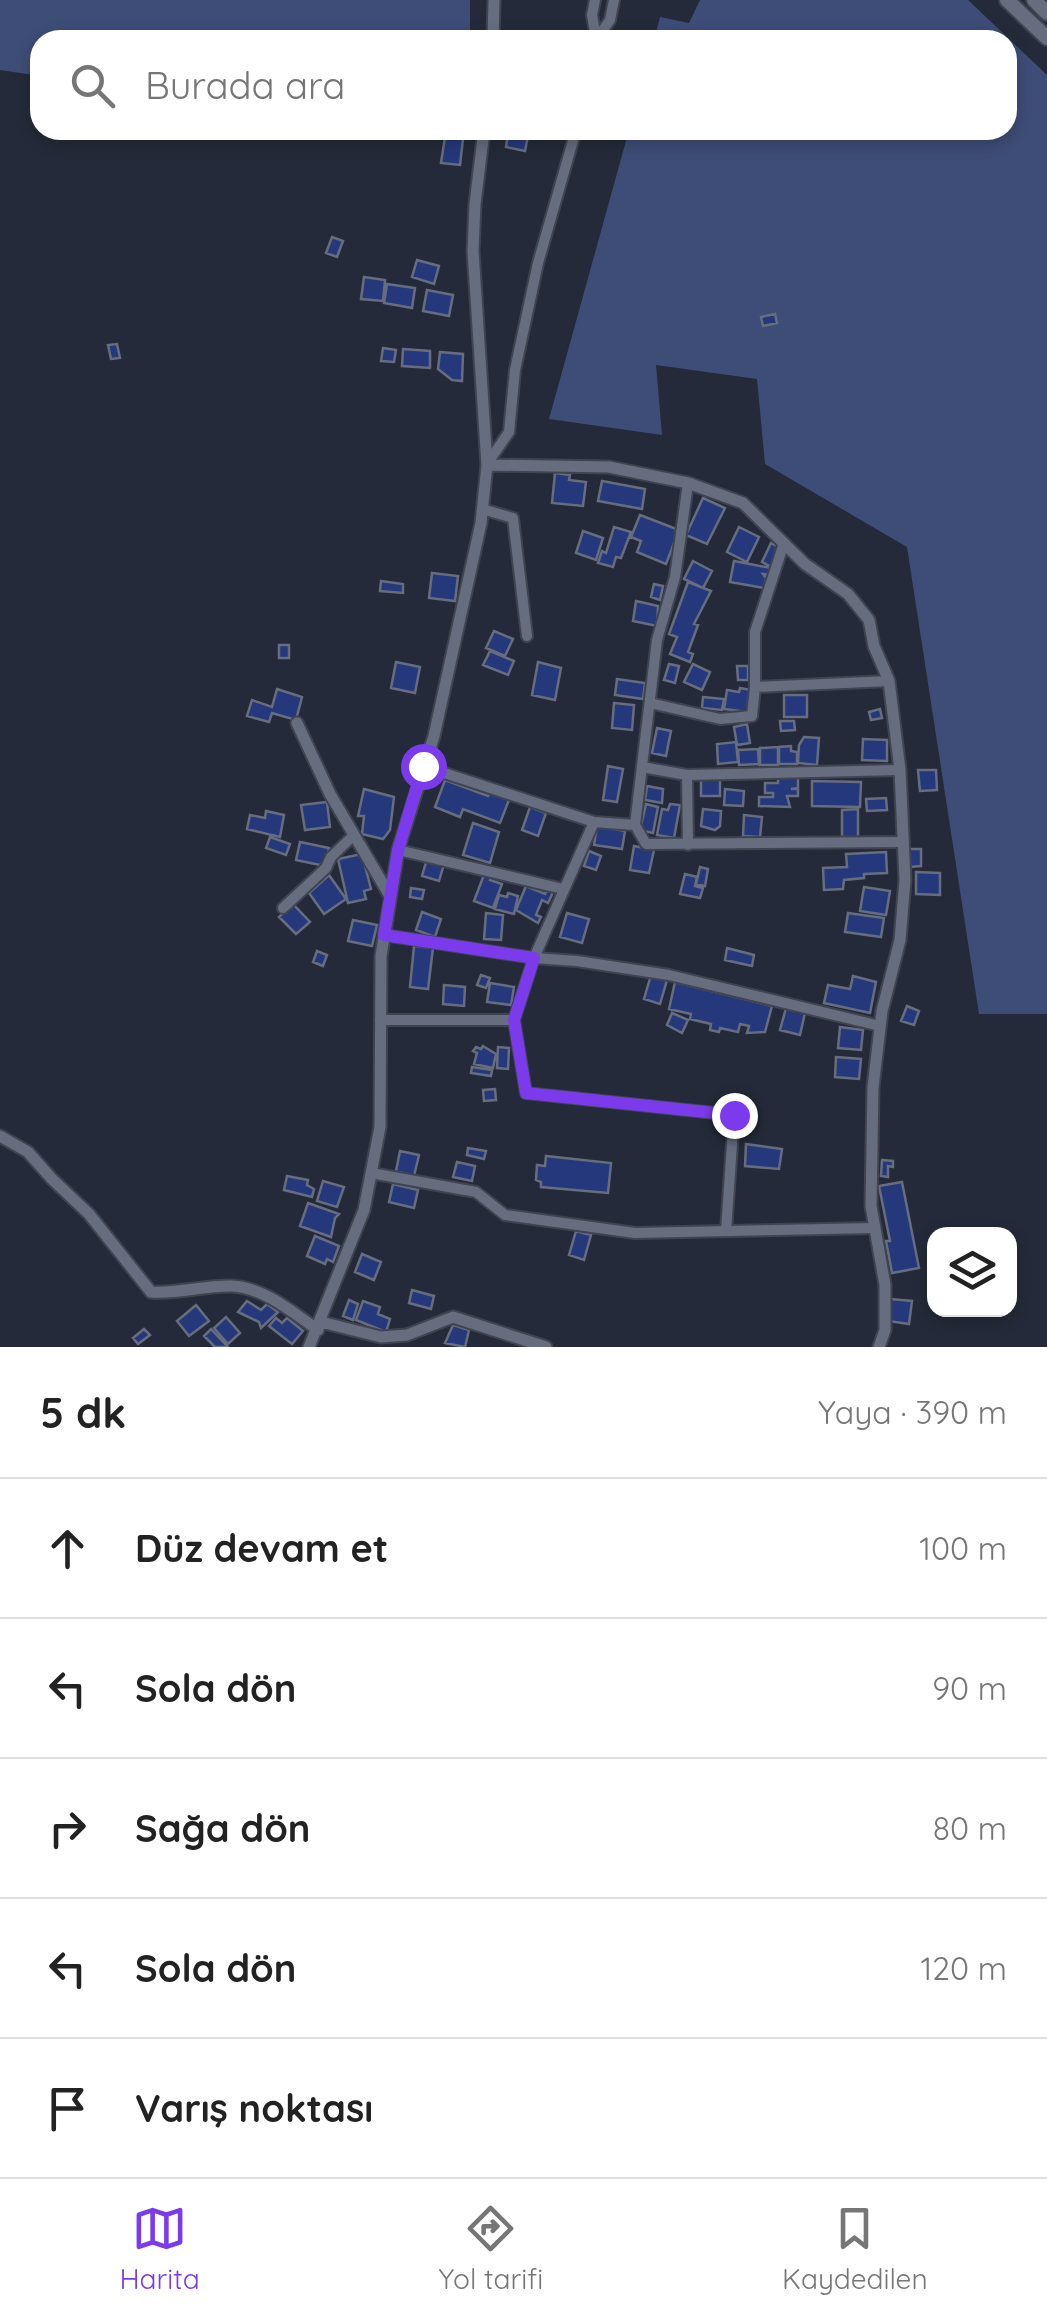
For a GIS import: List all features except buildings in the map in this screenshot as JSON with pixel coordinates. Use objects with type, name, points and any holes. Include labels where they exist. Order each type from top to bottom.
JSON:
[{"type":"main road","points":[[1007,0],[1047,38]]},
{"type":"main road","points":[[1034,0],[1047,12]]},
{"type":"street","points":[[493,30],[494,0]]},
{"type":"street","points":[[594,30],[592,15],[596,0]]},
{"type":"street","points":[[603,30],[610,20],[614,0]]},
{"type":"street","points":[[309,1347],[364,1210],[380,1127],[380,1020],[390,896],[398,850],[434,736],[482,508],[486,465],[473,251],[483,140]]},
{"type":"street","points":[[486,465],[509,432],[515,370],[538,262],[573,140]]},
{"type":"street","points":[[486,465],[608,467],[688,483],[744,503],[805,564],[861,607],[869,620],[874,646],[889,681],[900,770],[905,880],[900,940],[880,1026],[873,1087],[870,1206],[884,1285],[885,1330],[879,1347]]},
{"type":"street","points":[[688,483],[675,576],[657,640],[635,825],[646,844],[903,842]]},
{"type":"street","points":[[482,508],[513,518],[527,636]]},
{"type":"street","points":[[650,703],[720,719],[752,716],[755,632],[784,542]]},
{"type":"street","points":[[754,687],[889,681]]},
{"type":"street","points":[[297,723],[330,794],[390,896]]},
{"type":"street","points":[[423,766],[594,822],[635,825]]},
{"type":"street","points":[[642,767],[688,776],[900,770]]},
{"type":"street","points":[[688,776],[688,845]]},
{"type":"street","points":[[594,822],[534,958],[514,1020],[526,1093],[734,1115],[726,1231]]},
{"type":"street","points":[[283,908],[354,835]]},
{"type":"street","points":[[398,850],[563,889]]},
{"type":"street","points":[[384,935],[669,976],[880,1026]]},
{"type":"street","points":[[380,1020],[514,1020]]},
{"type":"street","points":[[0,1136],[28,1152],[89,1214],[152,1292],[178,1294],[232,1286],[265,1294],[319,1326],[380,1337],[407,1334],[453,1317],[546,1347]]},
{"type":"street","points":[[371,1173],[476,1192],[505,1215],[635,1233],[875,1228]]},
{"type":"shaded area","points":[[0,0],[470,0],[470,30],[30,30],[30,74],[0,70]]},
{"type":"shaded area","points":[[700,0],[968,0],[1000,30],[657,30],[660,17],[689,23]]},
{"type":"shaded area","points":[[1017,47],[1047,75],[1047,1014],[979,1014],[907,547],[765,464],[757,379],[656,365],[662,435],[549,419],[626,140],[1017,140]]},
{"type":"route","points":[[423,766],[398,850],[384,935],[534,958],[514,1020],[526,1093],[734,1115]]}]
